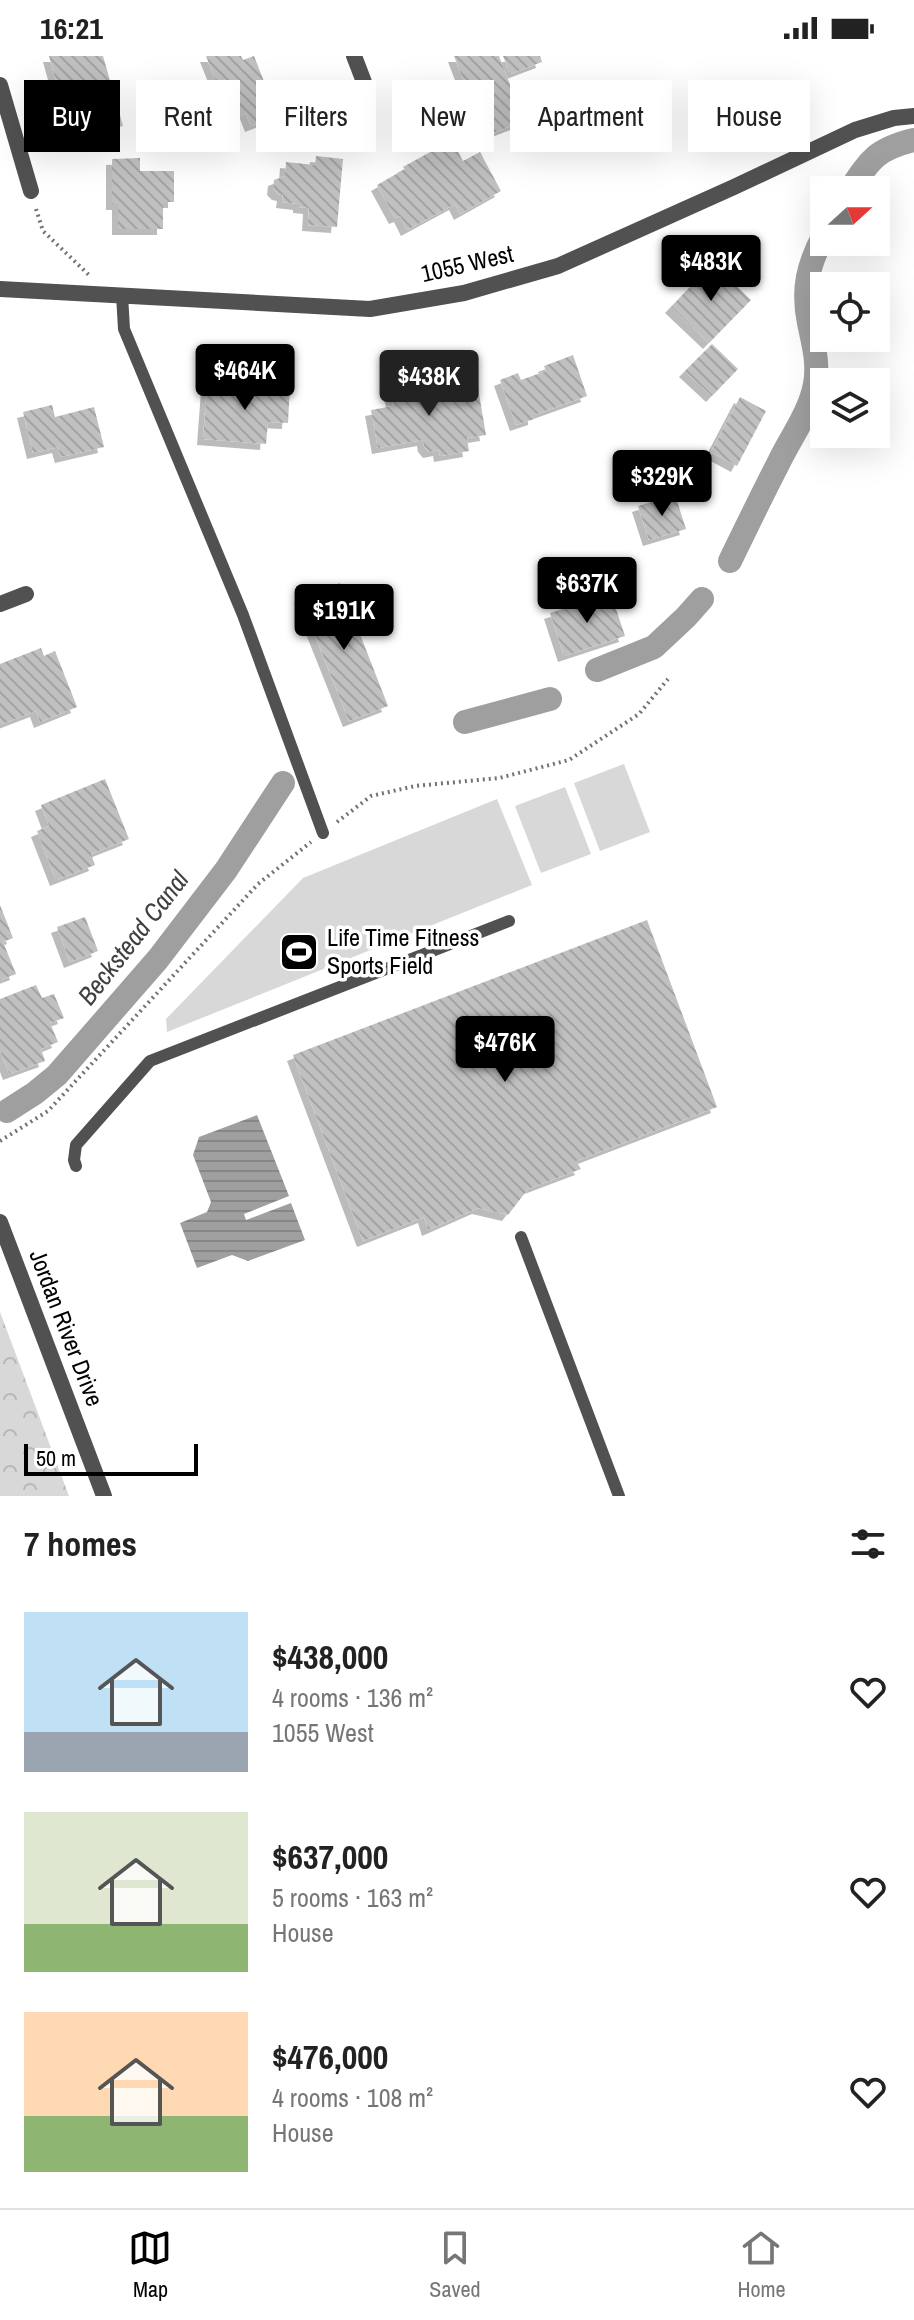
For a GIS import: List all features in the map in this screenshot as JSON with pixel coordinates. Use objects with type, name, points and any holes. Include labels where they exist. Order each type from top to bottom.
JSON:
[{"type":"street","points":[[354,56],[363,80]]},
{"type":"street","points":[[0,85],[31,191]]},
{"type":"street","name":"1055 West","points":[[0,289],[370,309],[464,293],[558,266],[855,130],[894,118],[914,116]]},
{"type":"street","points":[[0,604],[26,594]]},
{"type":"street","name":"Jordan River Drive","points":[[0,1222],[104,1496]]},
{"type":"lane","points":[[114,294],[124,329],[243,615],[323,833]]},
{"type":"lane","points":[[76,1166],[76,1145],[150,1061],[509,921]]},
{"type":"lane","points":[[521,1237],[619,1496]]},
{"type":"path","points":[[31,191],[43,231],[93,279],[114,294]]},
{"type":"path","points":[[0,1141],[48,1111],[258,884],[371,796],[415,786],[499,778],[569,760],[639,714],[668,679]]},
{"type":"green space","points":[[624,764],[650,832],[600,851],[574,783]]},
{"type":"green space","points":[[565,787],[591,854],[541,873],[515,806]]},
{"type":"green space","name":"Life Time Fitness Sports Field","points":[[497,799],[532,885],[167,1032],[166,1019],[303,878]]},
{"type":"green space","points":[[0,1312],[69,1496],[0,1496]]},
{"type":"shaded area","points":[[257,1115],[289,1196],[244,1214],[246,1220],[291,1203],[305,1240],[248,1261],[232,1255],[197,1268],[180,1223],[207,1212],[211,1202],[193,1155],[199,1137]]},
{"type":"building","points":[[49,56],[103,56],[110,80],[56,80]]},
{"type":"building","points":[[206,56],[241,56],[243,60],[254,56],[263,80],[256,80],[256,124],[251,126],[246,113],[240,116],[240,80],[216,80]]},
{"type":"building","points":[[454,56],[499,56],[510,85],[510,126],[494,133],[494,80],[463,80]]},
{"type":"building","points":[[503,56],[540,56],[542,62],[510,74]]},
{"type":"building","points":[[430,152],[458,152],[463,161],[480,152],[501,191],[460,214],[455,204],[407,230],[400,216],[395,218],[377,185],[405,169],[403,167]]},
{"type":"building","points":[[316,156],[343,159],[337,227],[308,225],[309,208],[282,202],[283,195],[273,189],[274,180],[285,176],[286,162],[315,165]]},
{"type":"building","points":[[140,158],[140,171],[174,171],[174,202],[163,202],[163,229],[118,229],[118,204],[112,204],[112,159]]},
{"type":"building","points":[[713,263],[751,300],[709,343],[671,307]]},
{"type":"building","points":[[712,344],[738,369],[712,396],[685,371]]},
{"type":"building","points":[[573,355],[587,396],[534,415],[534,419],[516,425],[500,380],[518,373],[521,380],[546,371],[544,366]]},
{"type":"building","points":[[423,377],[426,397],[478,388],[486,435],[467,438],[469,451],[440,456],[439,450],[429,452],[423,440],[378,448],[371,410],[393,406],[388,383]]},
{"type":"building","points":[[252,383],[290,385],[288,423],[268,422],[266,444],[203,439],[207,385],[245,388],[245,394],[252,394]]},
{"type":"building","points":[[740,397],[766,411],[737,466],[711,452]]},
{"type":"building","points":[[52,405],[55,417],[94,407],[104,447],[61,457],[58,447],[33,453],[23,412]]},
{"type":"building","points":[[675,495],[686,529],[649,540],[638,506]]},
{"type":"building","points":[[340,583],[388,706],[349,721],[300,598]]},
{"type":"building","points":[[611,594],[625,636],[564,656],[550,613]]},
{"type":"building","points":[[41,648],[44,656],[55,651],[77,707],[40,722],[36,711],[2,724],[0,664]]},
{"type":"building","points":[[105,779],[129,839],[91,854],[95,865],[56,880],[37,831],[49,826],[41,805]]},
{"type":"building","points":[[0,905],[13,938],[3,942],[16,974],[0,980]]},
{"type":"building","points":[[85,917],[98,951],[70,962],[57,927]]},
{"type":"building","points":[[647,920],[717,1107],[576,1161],[581,1169],[528,1189],[508,1215],[478,1208],[428,1230],[424,1217],[363,1241],[293,1055]]},
{"type":"building","points":[[36,985],[42,998],[54,994],[64,1018],[50,1023],[58,1042],[41,1049],[45,1061],[9,1074],[0,1050],[0,999]]},
{"type":"waterway","name":"Beckstead Canal","points":[[859,176],[883,152],[914,140]]},
{"type":"waterway","name":"Beckstead Canal","points":[[730,561],[813,394],[816,361],[806,288],[814,256]]},
{"type":"waterway","name":"Beckstead Canal","points":[[597,670],[654,647],[702,599]]},
{"type":"waterway","name":"Beckstead Canal","points":[[465,722],[550,699]]},
{"type":"waterway","name":"Beckstead Canal","points":[[7,1111],[57,1075],[158,959],[226,870],[283,783]]},
{"type":"place","name":"Life Time Fitness Sports Field","points":[[299,952]]}]
